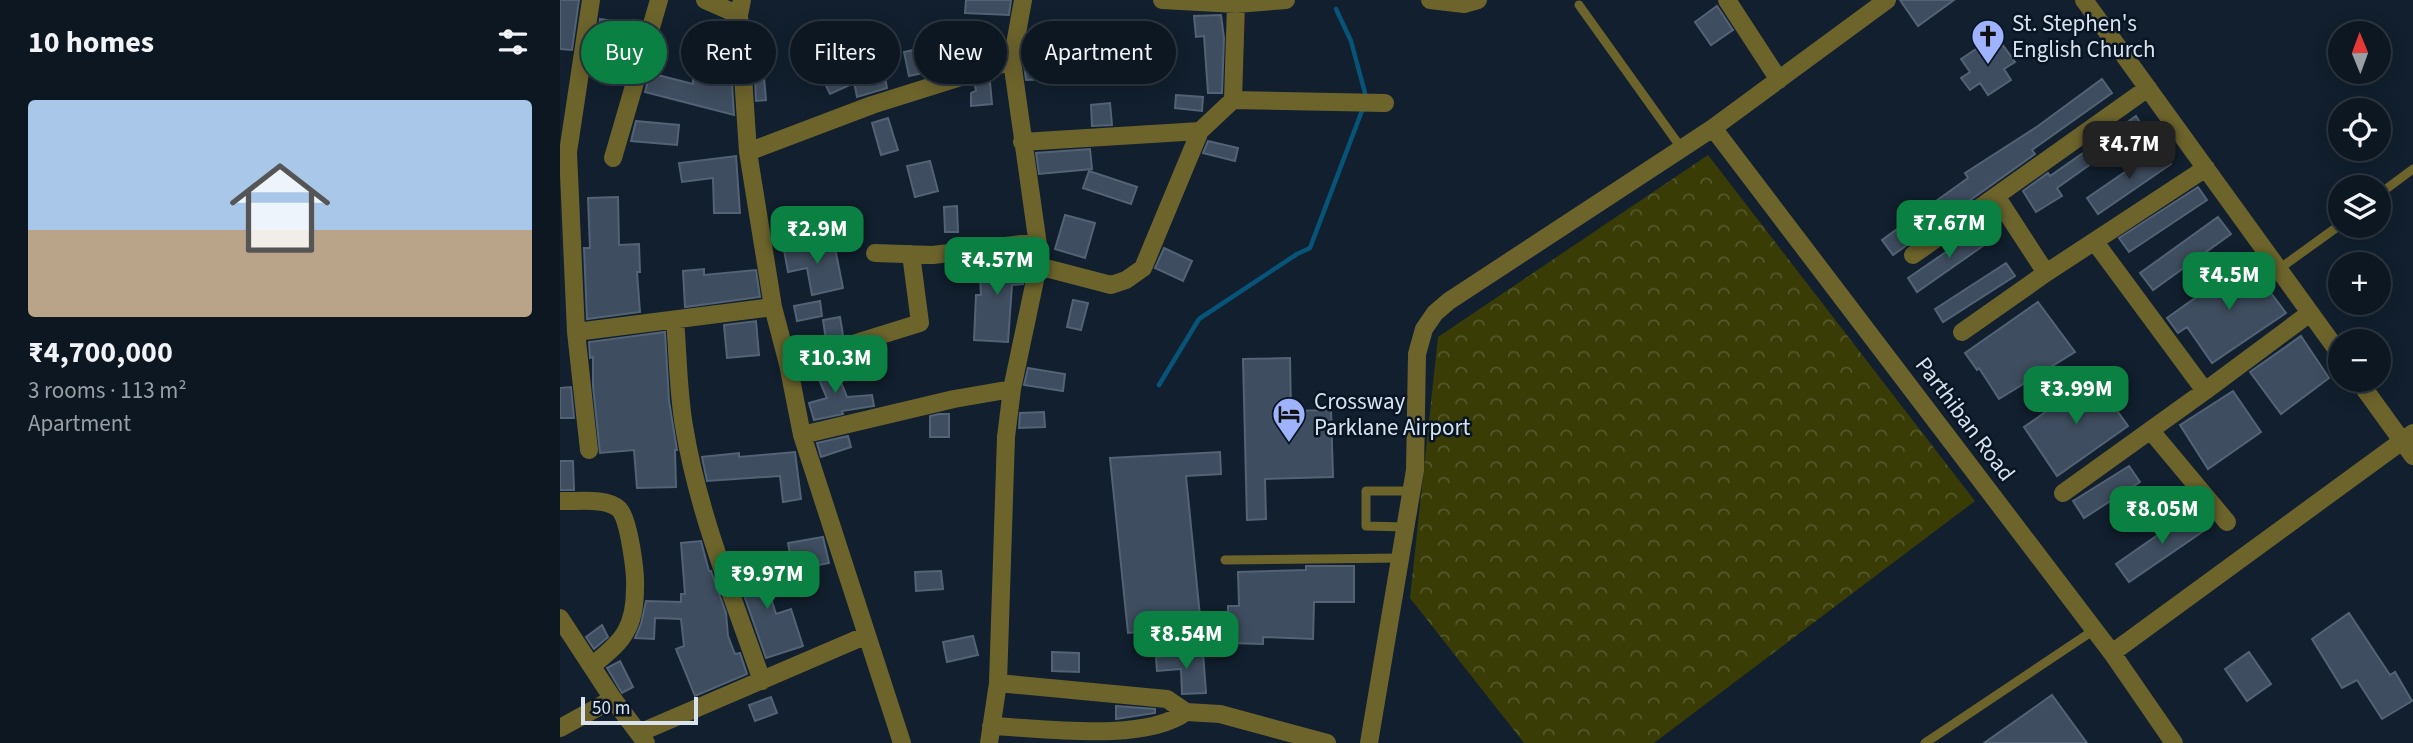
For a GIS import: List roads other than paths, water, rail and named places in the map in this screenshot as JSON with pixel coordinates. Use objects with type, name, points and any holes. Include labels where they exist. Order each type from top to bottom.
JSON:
[{"type":"street","points":[[589,450],[576,332],[564,152],[591,0]]},
{"type":"street","points":[[613,158],[659,0]]},
{"type":"street","points":[[705,0],[741,7],[748,152],[773,307],[802,435],[902,743]]},
{"type":"street","points":[[1024,0],[1012,61],[1038,242],[1038,266],[1012,389],[1006,437],[998,683],[990,735],[1125,731],[1176,720],[1186,712]]},
{"type":"street","points":[[1162,0],[1236,4],[1286,0]]},
{"type":"street","points":[[1430,0],[1464,4],[1476,0]]},
{"type":"street","points":[[1727,0],[1779,80]]},
{"type":"street","points":[[1369,743],[1415,470],[1417,354],[1424,329],[1435,313],[1713,128],[1887,0]]},
{"type":"street","points":[[2084,0],[2328,338]]},
{"type":"street","points":[[1233,100],[1236,4]]},
{"type":"street","points":[[748,152],[872,105],[1012,61]]},
{"type":"street","points":[[1913,254],[2148,88]]},
{"type":"street","points":[[1038,266],[1111,285],[1126,281],[1143,268],[1200,131],[1233,100],[1385,103]]},
{"type":"street","name":"Parthiban Road","points":[[1713,128],[2112,653],[2174,743]]},
{"type":"street","points":[[1023,142],[1200,131]]},
{"type":"street","points":[[1962,332],[2046,273],[2206,168]]},
{"type":"street","points":[[1996,196],[2046,273]]},
{"type":"street","points":[[875,253],[933,255],[1038,242]]},
{"type":"street","points":[[2095,242],[2205,391]]},
{"type":"street","points":[[788,364],[920,323],[911,254]]},
{"type":"street","points":[[576,332],[773,307]]},
{"type":"street","points":[[2063,493],[2310,313]]},
{"type":"street","points":[[675,320],[684,425],[691,459],[709,527],[762,681]]},
{"type":"street","points":[[802,435],[954,399],[1012,389]]},
{"type":"street","points":[[2112,653],[2410,443],[2368,392]]},
{"type":"street","points":[[2151,431],[2227,522]]},
{"type":"street","points":[[560,501],[609,503],[619,509],[623,515],[631,552],[635,587],[626,632],[592,666]]},
{"type":"street","points":[[560,618],[613,699],[643,738],[867,635]]},
{"type":"street","points":[[998,683],[1167,699],[1186,712],[1220,714],[1327,743]]},
{"type":"street","points":[[560,728],[613,699]]},
{"type":"lane","points":[[1579,5],[1682,149]]},
{"type":"lane","points":[[2391,185],[2413,169]]},
{"type":"lane","points":[[2278,269],[2328,234]]},
{"type":"lane","points":[[1406,527],[1366,526],[1366,491],[1412,491]]},
{"type":"lane","points":[[1225,560],[1401,558]]},
{"type":"lane","points":[[1925,743],[2094,630]]},
{"type":"waterway","points":[[1336,9],[1351,41],[1365,93]]},
{"type":"waterway","points":[[1159,385],[1199,319],[1310,248],[1363,108]]},
{"type":"place","name":"St. Stephen's English Church","points":[[1988,66]]},
{"type":"place","name":"Crossway Parklane Airport","points":[[1289,444]]}]
